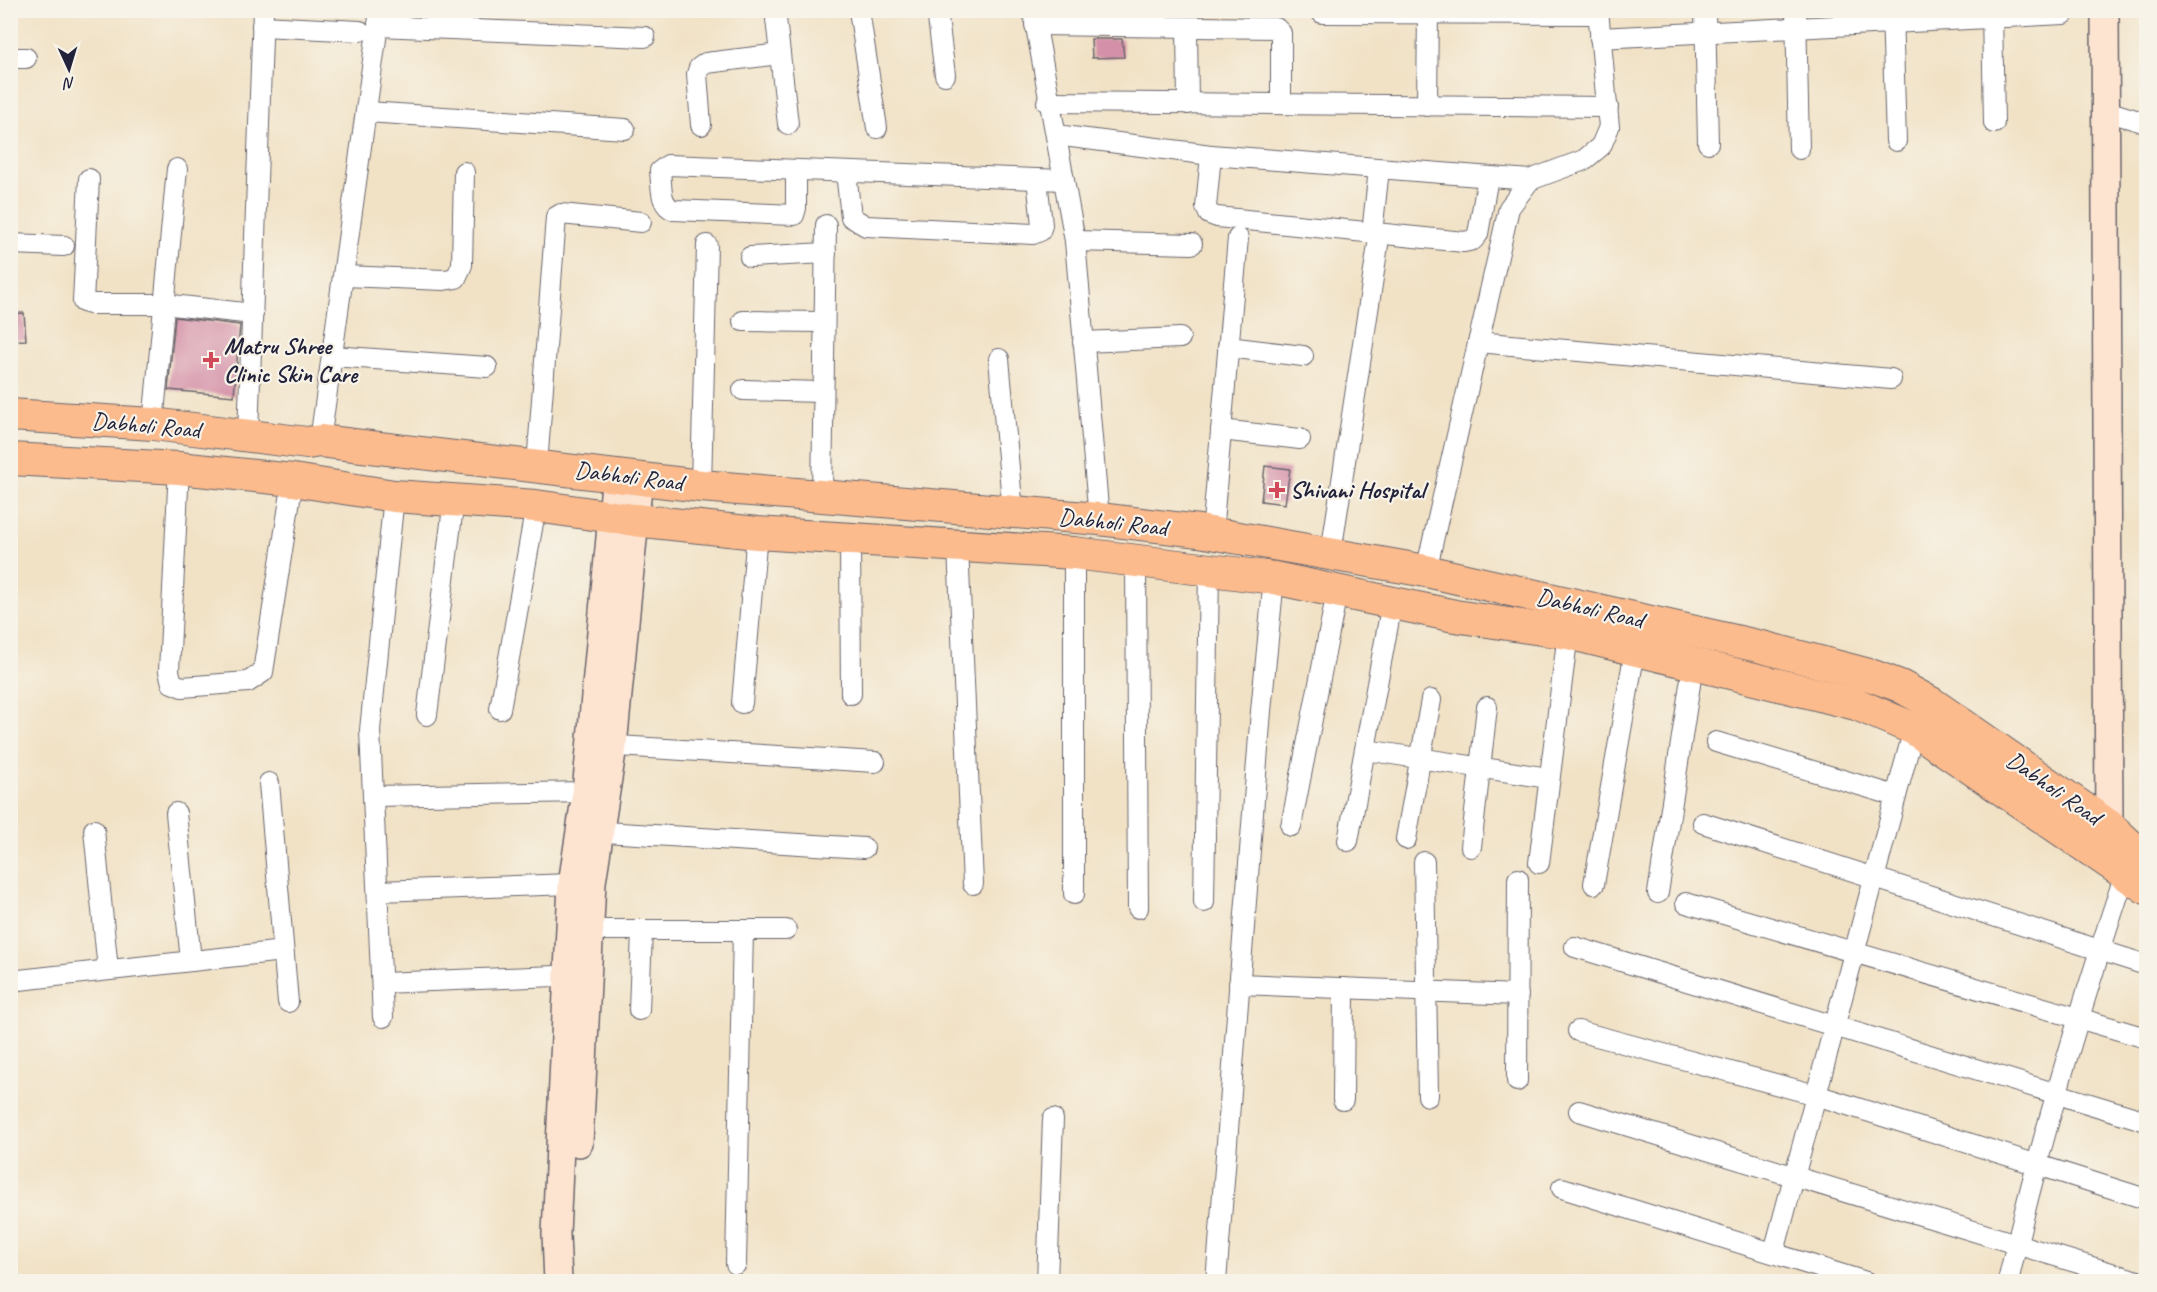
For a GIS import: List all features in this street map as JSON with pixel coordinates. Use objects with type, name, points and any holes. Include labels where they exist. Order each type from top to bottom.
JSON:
[{"type":"main road","name":"Dabholi Road","points":[[10,415],[153,424],[307,443],[320,441],[701,486],[1099,519],[1212,534],[1426,571],[1762,647],[1900,686],[1931,703],[2109,826],[2139,874]]},
{"type":"main road","name":"Dabholi Road","points":[[10,459],[179,468],[293,480],[394,496],[536,506],[622,519],[757,533],[1074,553],[1274,578],[1455,616],[1568,633],[1693,666],[1758,678],[1856,704],[1914,729],[2139,874]]},
{"type":"street","points":[[775,10],[788,124]]},
{"type":"street","points":[[859,10],[877,128]]},
{"type":"street","points":[[937,10],[945,75]]},
{"type":"street","points":[[1705,10],[1708,143]]},
{"type":"street","points":[[2105,10],[2109,826]]},
{"type":"street","points":[[1427,106],[1428,12]]},
{"type":"street","points":[[1056,135],[1212,155],[1530,180],[1584,160],[1601,146],[1609,127],[1598,12],[1322,13]]},
{"type":"street","points":[[1992,14],[1994,123]]},
{"type":"street","points":[[1600,38],[1706,33],[1796,19],[2064,14]]},
{"type":"street","points":[[1892,17],[1896,141]]},
{"type":"street","points":[[1099,519],[1075,241],[1056,135],[1047,102],[1034,18],[1187,27],[1276,28],[1281,33],[1281,104]]},
{"type":"street","points":[[248,436],[263,19],[373,22],[645,37]]},
{"type":"street","points":[[1796,19],[1799,149]]},
{"type":"street","points":[[320,441],[367,112],[373,22]]},
{"type":"street","points":[[1187,27],[1188,104]]},
{"type":"street","points":[[701,124],[697,74],[699,68],[706,63],[780,54]]},
{"type":"street","points":[[1047,102],[1608,108]]},
{"type":"street","points":[[2106,111],[2146,123]]},
{"type":"street","points":[[367,112],[625,129]]},
{"type":"street","points":[[1212,155],[1206,207],[1209,214],[1375,239],[1464,242],[1473,240],[1478,234],[1488,177]]},
{"type":"street","points":[[796,171],[794,215],[667,208],[664,202],[660,171],[668,165],[1064,180]]},
{"type":"street","points":[[153,424],[177,169]]},
{"type":"street","points":[[1331,553],[1375,239],[1379,169]]},
{"type":"street","points":[[344,276],[444,280],[456,278],[462,265],[464,172]]},
{"type":"street","points":[[846,172],[851,217],[867,226],[1033,234],[1040,231],[1042,225],[1037,179]]},
{"type":"street","points":[[89,179],[83,302],[90,304],[163,304],[253,314]]},
{"type":"street","points":[[1426,571],[1509,208],[1517,194],[1530,180]]},
{"type":"street","points":[[537,465],[556,217],[561,214],[640,222]]},
{"type":"street","points":[[822,495],[826,225]]},
{"type":"street","points":[[1212,534],[1238,238]]},
{"type":"street","points":[[1075,241],[1192,244]]},
{"type":"street","points":[[10,244],[64,246]]},
{"type":"street","points":[[701,486],[707,245]]},
{"type":"street","points":[[750,257],[825,253]]},
{"type":"street","points":[[743,321],[824,322]]},
{"type":"street","points":[[1083,342],[1180,338]]},
{"type":"street","points":[[1478,342],[1892,378]]},
{"type":"street","points":[[1228,347],[1303,357]]},
{"type":"street","points":[[332,356],[487,367]]},
{"type":"street","points":[[999,359],[1013,512]]},
{"type":"street","points":[[743,390],[822,392]]},
{"type":"street","points":[[1221,430],[1300,439]]},
{"type":"street","points":[[179,468],[169,671],[172,682],[182,687],[248,682],[263,672],[293,480]]},
{"type":"street","points":[[580,930],[572,884],[590,831],[602,745],[627,476]]},
{"type":"street","points":[[384,1017],[370,730],[394,496]]},
{"type":"street","points":[[427,716],[454,499]]},
{"type":"street","points":[[500,709],[536,506]]},
{"type":"street","points":[[742,703],[757,533]]},
{"type":"street","points":[[850,540],[851,694]]},
{"type":"street","points":[[958,547],[973,884]]},
{"type":"street","points":[[1074,553],[1074,894]]},
{"type":"street","points":[[1136,562],[1138,908]]},
{"type":"street","points":[[1204,902],[1209,569]]},
{"type":"street","points":[[1216,1281],[1274,578]]},
{"type":"street","points":[[1291,826],[1336,592]]},
{"type":"street","points":[[1348,841],[1392,603]]},
{"type":"street","points":[[1539,862],[1568,633]]},
{"type":"street","points":[[1594,884],[1635,650]]},
{"type":"street","points":[[1658,893],[1693,666]]},
{"type":"street","points":[[1406,839],[1431,700]]},
{"type":"street","points":[[1471,847],[1487,707]]},
{"type":"street","points":[[1774,1252],[1914,729]]},
{"type":"street","points":[[1716,742],[1896,796]]},
{"type":"street","points":[[602,745],[874,762]]},
{"type":"street","points":[[558,1281],[568,1175],[580,930],[592,882],[586,792],[602,745]]},
{"type":"street","points":[[1366,750],[1548,778]]},
{"type":"street","points":[[269,783],[288,1002]]},
{"type":"street","points":[[374,796],[586,792]]},
{"type":"street","points":[[176,813],[191,961]]},
{"type":"street","points":[[1703,823],[2143,964]]},
{"type":"street","points":[[94,830],[108,970]]},
{"type":"street","points":[[590,831],[864,848]]},
{"type":"street","points":[[1424,862],[1428,1096]]},
{"type":"street","points":[[2008,1281],[2035,1164],[2077,1019],[2100,950],[2139,874]]},
{"type":"street","points":[[1517,1081],[1518,879]]},
{"type":"street","points":[[378,891],[572,884]]},
{"type":"street","points":[[1686,903],[2146,1038]]},
{"type":"street","points":[[580,930],[786,930]]},
{"type":"street","points":[[736,1264],[742,930]]},
{"type":"street","points":[[639,1010],[642,931]]},
{"type":"street","points":[[1575,947],[2146,1121]]},
{"type":"street","points":[[10,981],[283,951]]},
{"type":"street","points":[[382,983],[578,975]]},
{"type":"street","points":[[1239,984],[1518,995]]},
{"type":"street","points":[[1343,1100],[1344,988]]},
{"type":"street","points":[[1578,1030],[1816,1095],[2146,1199]]},
{"type":"street","points":[[1579,1111],[2141,1281]]},
{"type":"street","points":[[1047,1281],[1053,1119]]},
{"type":"street","points":[[568,1175],[577,1281]]},
{"type":"street","points":[[1562,1188],[1866,1281]]},
{"type":"building","points":[[1091,39],[1122,39],[1124,57],[1092,58]]},
{"type":"building","points":[[24,313],[26,340],[10,341],[10,314]]},
{"type":"building","points":[[175,317],[240,325],[234,396],[168,390]]},
{"type":"building","points":[[1265,466],[1290,469],[1285,504],[1261,501]]},
{"type":"place","name":"Matru Shree Clinic Skin Care","points":[[211,360]]},
{"type":"place","name":"Shivani Hospital","points":[[1277,490]]}]
